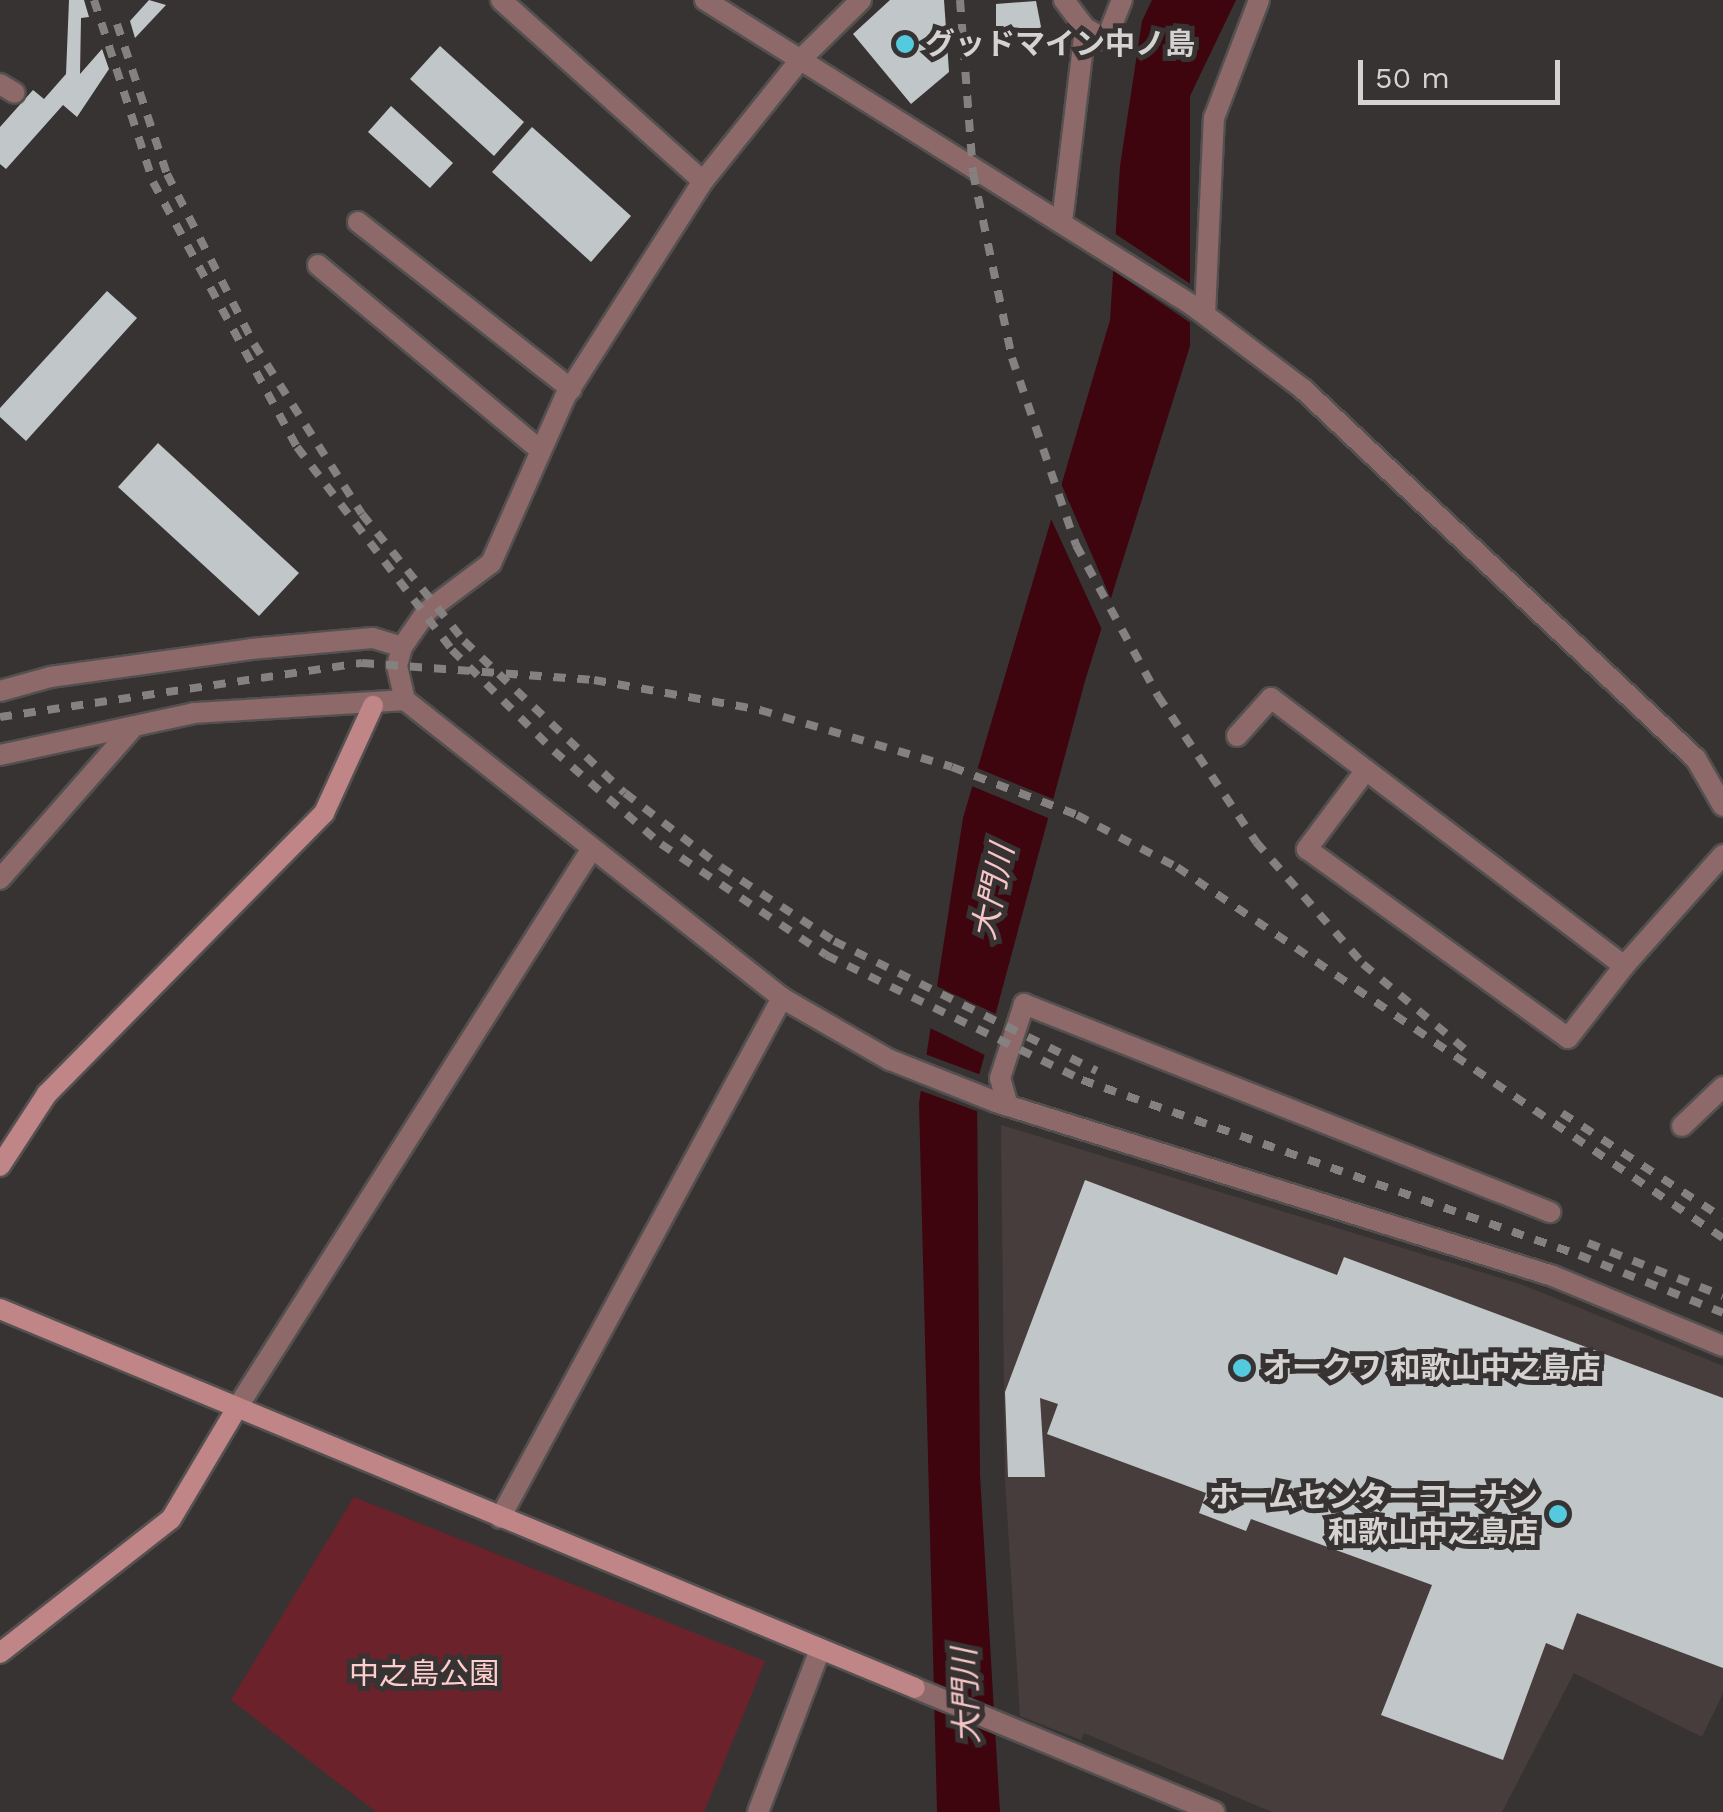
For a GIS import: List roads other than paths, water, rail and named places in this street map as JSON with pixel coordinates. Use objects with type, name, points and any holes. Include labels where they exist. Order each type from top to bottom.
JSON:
[{"type":"street","points":[[501,0],[704,181]]},
{"type":"street","points":[[705,0],[1084,235],[1199,310],[1303,389],[1696,759],[1723,806]]},
{"type":"street","points":[[862,0],[800,60],[704,181],[571,389],[491,563],[427,611],[402,647],[396,666],[405,700],[782,998],[890,1060],[1002,1104],[1553,1276],[1723,1346]]},
{"type":"street","points":[[1064,0],[1084,28],[1106,40],[1122,0]]},
{"type":"street","points":[[1199,310],[1214,118],[1259,0]]},
{"type":"street","points":[[1062,222],[1084,28]]},
{"type":"street","points":[[358,222],[571,389]]},
{"type":"street","points":[[318,265],[541,451]]},
{"type":"street","points":[[0,691],[50,677],[251,649],[373,638],[402,647]]},
{"type":"street","points":[[1237,736],[1270,698],[1624,966]]},
{"type":"street","points":[[0,755],[194,713],[372,706],[405,700]]},
{"type":"street","points":[[0,1166],[48,1094],[324,813],[372,706]]},
{"type":"street","points":[[0,879],[132,729]]},
{"type":"street","points":[[1366,770],[1307,849],[1568,1038],[1624,966],[1723,855]]},
{"type":"street","points":[[0,1653],[171,1519],[591,850]]},
{"type":"street","points":[[500,1518],[782,998]]},
{"type":"street","points":[[1002,1104],[1000,1078],[1024,1004],[1550,1212]]},
{"type":"street","points":[[1683,1117],[1723,1087]]},
{"type":"street","points":[[0,1309],[819,1652],[1214,1812]]},
{"type":"street","points":[[758,1812],[819,1652]]},
{"type":"water","name":"大門川","points":[[1152,0],[1236,0],[1190,96],[1190,346],[1085,681],[977,1083],[980,1475],[1000,1812],[937,1812],[919,1103],[963,818],[1110,320],[1120,166],[1142,21]]},
{"type":"railway","points":[[94,0],[153,182],[297,447],[452,650],[554,751],[661,844],[826,955],[1082,1080],[1579,1255],[1723,1313]]},
{"type":"railway","points":[[960,0],[973,173],[1012,358],[1076,545],[1158,696],[1256,842],[1363,964],[1466,1050]]},
{"type":"railway","points":[[117,24],[167,174],[254,344],[362,514],[464,641],[625,793],[721,867],[834,941],[1097,1071]]},
{"type":"railway","points":[[0,717],[362,663],[594,680],[760,710],[952,767],[1077,815],[1177,867],[1723,1238]]},
{"type":"railway","points":[[1562,1113],[1723,1218]]},
{"type":"railway","points":[[1588,1243],[1723,1296]]},
{"type":"place","name":"グッドマイン中ノ島","points":[[905,44]]},
{"type":"place","name":"オークワ 和歌山中之島店","points":[[1242,1368]]},
{"type":"place","name":"ホームセンターコーナン 和歌山中之島店","points":[[1558,1514]]},
{"type":"park label","name":"中之島公園","points":[[424,1674]]}]
